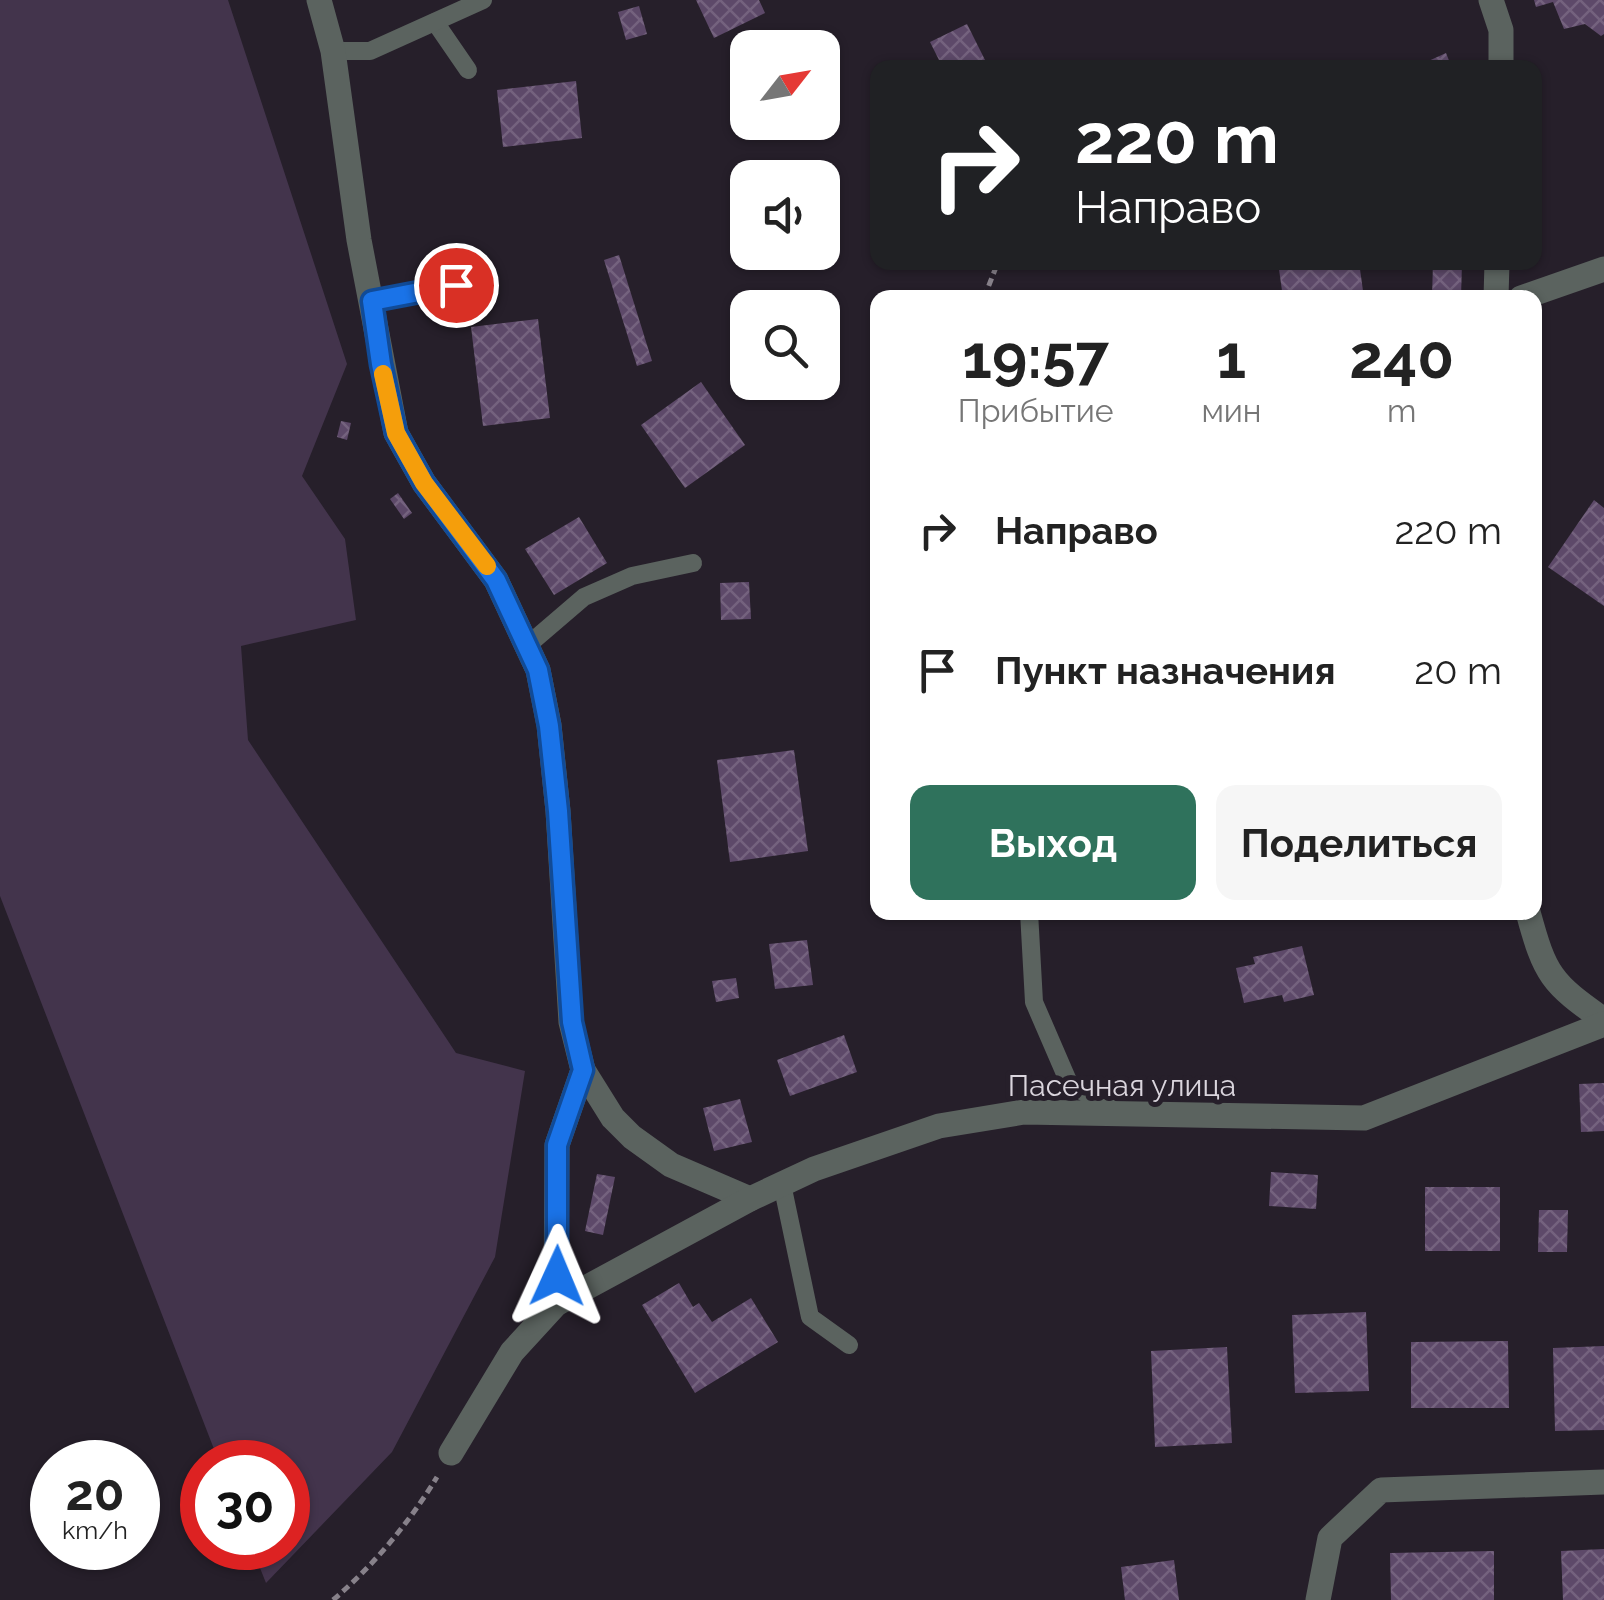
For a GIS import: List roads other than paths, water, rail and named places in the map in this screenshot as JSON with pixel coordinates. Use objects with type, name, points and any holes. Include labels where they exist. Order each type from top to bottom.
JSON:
[{"type":"street","points":[[319,0],[333,52],[360,240],[396,433],[424,483],[496,580],[538,670],[549,726],[572,1022],[583,1070],[613,1118],[632,1137],[671,1165],[750,1200]]},
{"type":"street","points":[[1491,0],[1502,30],[1500,60]]},
{"type":"street","points":[[1542,290],[1604,269]]},
{"type":"street","points":[[1530,920],[1542,962],[1566,994],[1604,1022]]},
{"type":"street","name":"Пасечная улица","points":[[451,1454],[512,1352],[556,1304],[814,1169],[938,1126],[1024,1112],[1364,1118],[1604,1022]]},
{"type":"street","points":[[556,1304],[557,1145],[583,1070]]},
{"type":"street","points":[[1318,1600],[1330,1538],[1381,1490],[1604,1482]]},
{"type":"lane","points":[[333,52],[370,51],[483,0]]},
{"type":"lane","points":[[435,22],[468,70]]},
{"type":"lane","points":[[372,301],[456,285]]},
{"type":"lane","points":[[528,644],[584,597],[632,576],[694,563]]},
{"type":"lane","points":[[1030,920],[1034,1002],[1069,1084],[1116,1112]]},
{"type":"lane","points":[[782,1184],[810,1317],[848,1345]]}]
